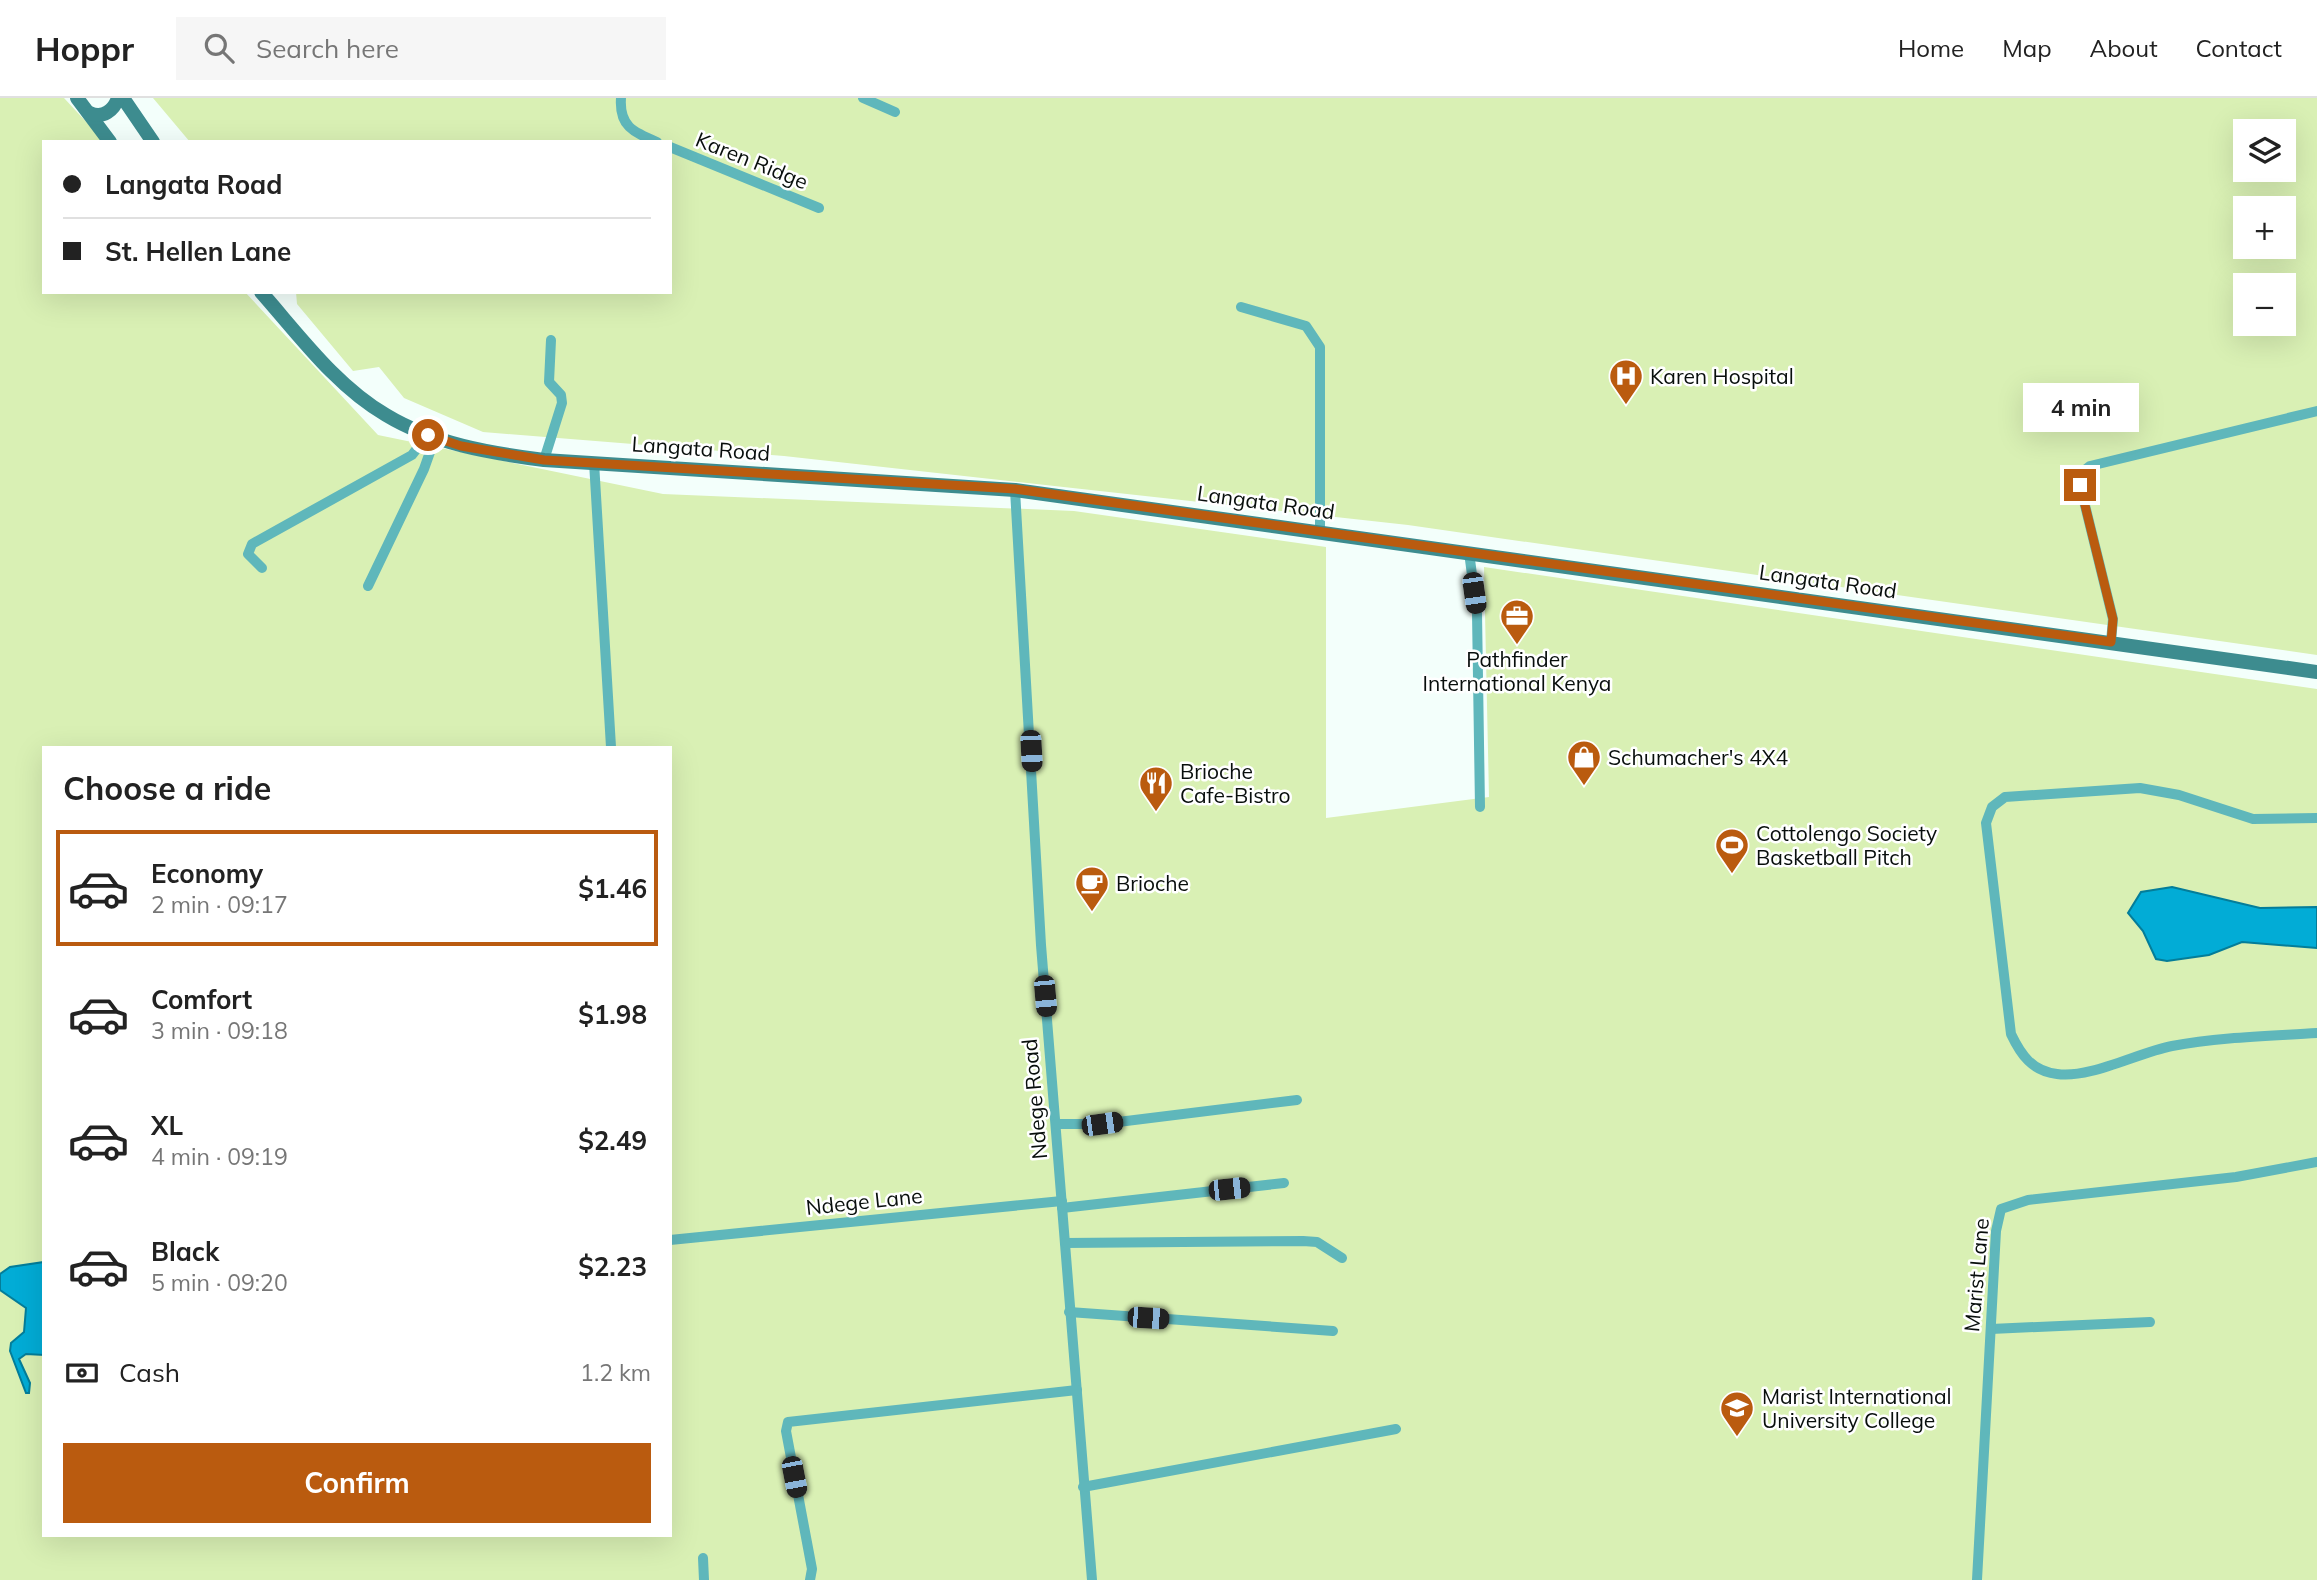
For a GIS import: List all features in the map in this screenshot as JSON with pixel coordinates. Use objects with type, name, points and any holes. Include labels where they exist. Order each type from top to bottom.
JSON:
[{"type":"main road","points":[[77,98],[109,140]]},
{"type":"main road","points":[[90,114],[104,114],[121,98],[152,140]]},
{"type":"main road","name":"Langata Road","points":[[263,294],[322,361],[352,390],[385,415],[461,446],[544,460],[1015,489],[2317,672]]},
{"type":"street","points":[[621,98],[621,118],[627,128],[653,140]]},
{"type":"street","points":[[863,98],[895,112]]},
{"type":"street","name":"Karen Ridge","points":[[672,148],[819,208]]},
{"type":"street","points":[[1241,307],[1306,326],[1320,347],[1320,532]]},
{"type":"street","points":[[544,460],[562,403],[561,395],[549,382],[551,340]]},
{"type":"street","points":[[2111,642],[2113,619],[2080,485],[2081,473],[2090,466],[2317,411]]},
{"type":"street","points":[[262,568],[248,554],[252,544],[412,455],[432,436]]},
{"type":"street","points":[[368,586],[428,462],[432,436]]},
{"type":"street","points":[[594,462],[611,746]]},
{"type":"street","name":"Ndege Road","points":[[1015,489],[1041,945],[1092,1580]]},
{"type":"street","points":[[1469,552],[1477,613],[1480,807]]},
{"type":"street","points":[[2317,818],[2253,819],[2179,795],[2140,788],[2113,788],[2005,797],[1992,807],[1986,822],[2011,1034],[2027,1061],[2037,1069],[2055,1074],[2076,1075],[2129,1057],[2183,1044],[2317,1033]]},
{"type":"street","points":[[1056,1124],[1102,1124],[1297,1100]]},
{"type":"street","name":"Marist Lane","points":[[1977,1580],[1996,1231],[2001,1209],[2028,1200],[2236,1177],[2317,1162]]},
{"type":"street","name":"Ndege Lane","points":[[672,1240],[1284,1183]]},
{"type":"street","points":[[1065,1243],[1303,1241],[1317,1242],[1342,1258]]},
{"type":"street","points":[[1069,1312],[1333,1331]]},
{"type":"street","points":[[1990,1329],[2150,1322]]},
{"type":"street","points":[[810,1580],[812,1569],[786,1431],[788,1422],[1077,1390]]},
{"type":"street","points":[[1083,1487],[1396,1429]]},
{"type":"street","points":[[703,1559],[704,1580]]},
{"type":"green space","points":[[0,98],[64,98],[103,140],[42,140],[42,294],[247,294],[378,435],[663,494],[1074,511],[1326,547],[1326,818],[1489,797],[1484,567],[2317,689],[2317,1580],[0,1580]]},
{"type":"green space","points":[[153,98],[2317,98],[2317,655],[1408,525],[784,456],[483,432],[404,398],[379,367],[353,371],[297,304],[296,294],[672,294],[672,140],[188,140]]},
{"type":"water","points":[[2172,887],[2260,908],[2317,907],[2317,948],[2242,942],[2209,955],[2167,961],[2156,959],[2143,931],[2128,913],[2141,892]]},
{"type":"water","points":[[42,1262],[42,1355],[26,1354],[19,1359],[30,1383],[29,1393],[26,1393],[10,1351],[11,1343],[24,1332],[26,1308],[0,1290],[0,1274],[10,1267]]},
{"type":"place","name":"Karen Hospital","points":[[1626,406]]},
{"type":"place","name":"Pathfinder International Kenya","points":[[1517,646]]},
{"type":"place","name":"Schumacher's 4X4","points":[[1584,787]]},
{"type":"place","name":"Brioche Cafe-Bistro","points":[[1156,813]]},
{"type":"place","name":"Cottolengo Society Basketball Pitch","points":[[1732,875]]},
{"type":"place","name":"Brioche","points":[[1092,913]]},
{"type":"place","name":"Marist International University College","points":[[1737,1438]]},
{"type":"route","points":[[428,435],[461,446],[544,460],[1015,489],[2111,642],[2113,619],[2080,485]]}]
